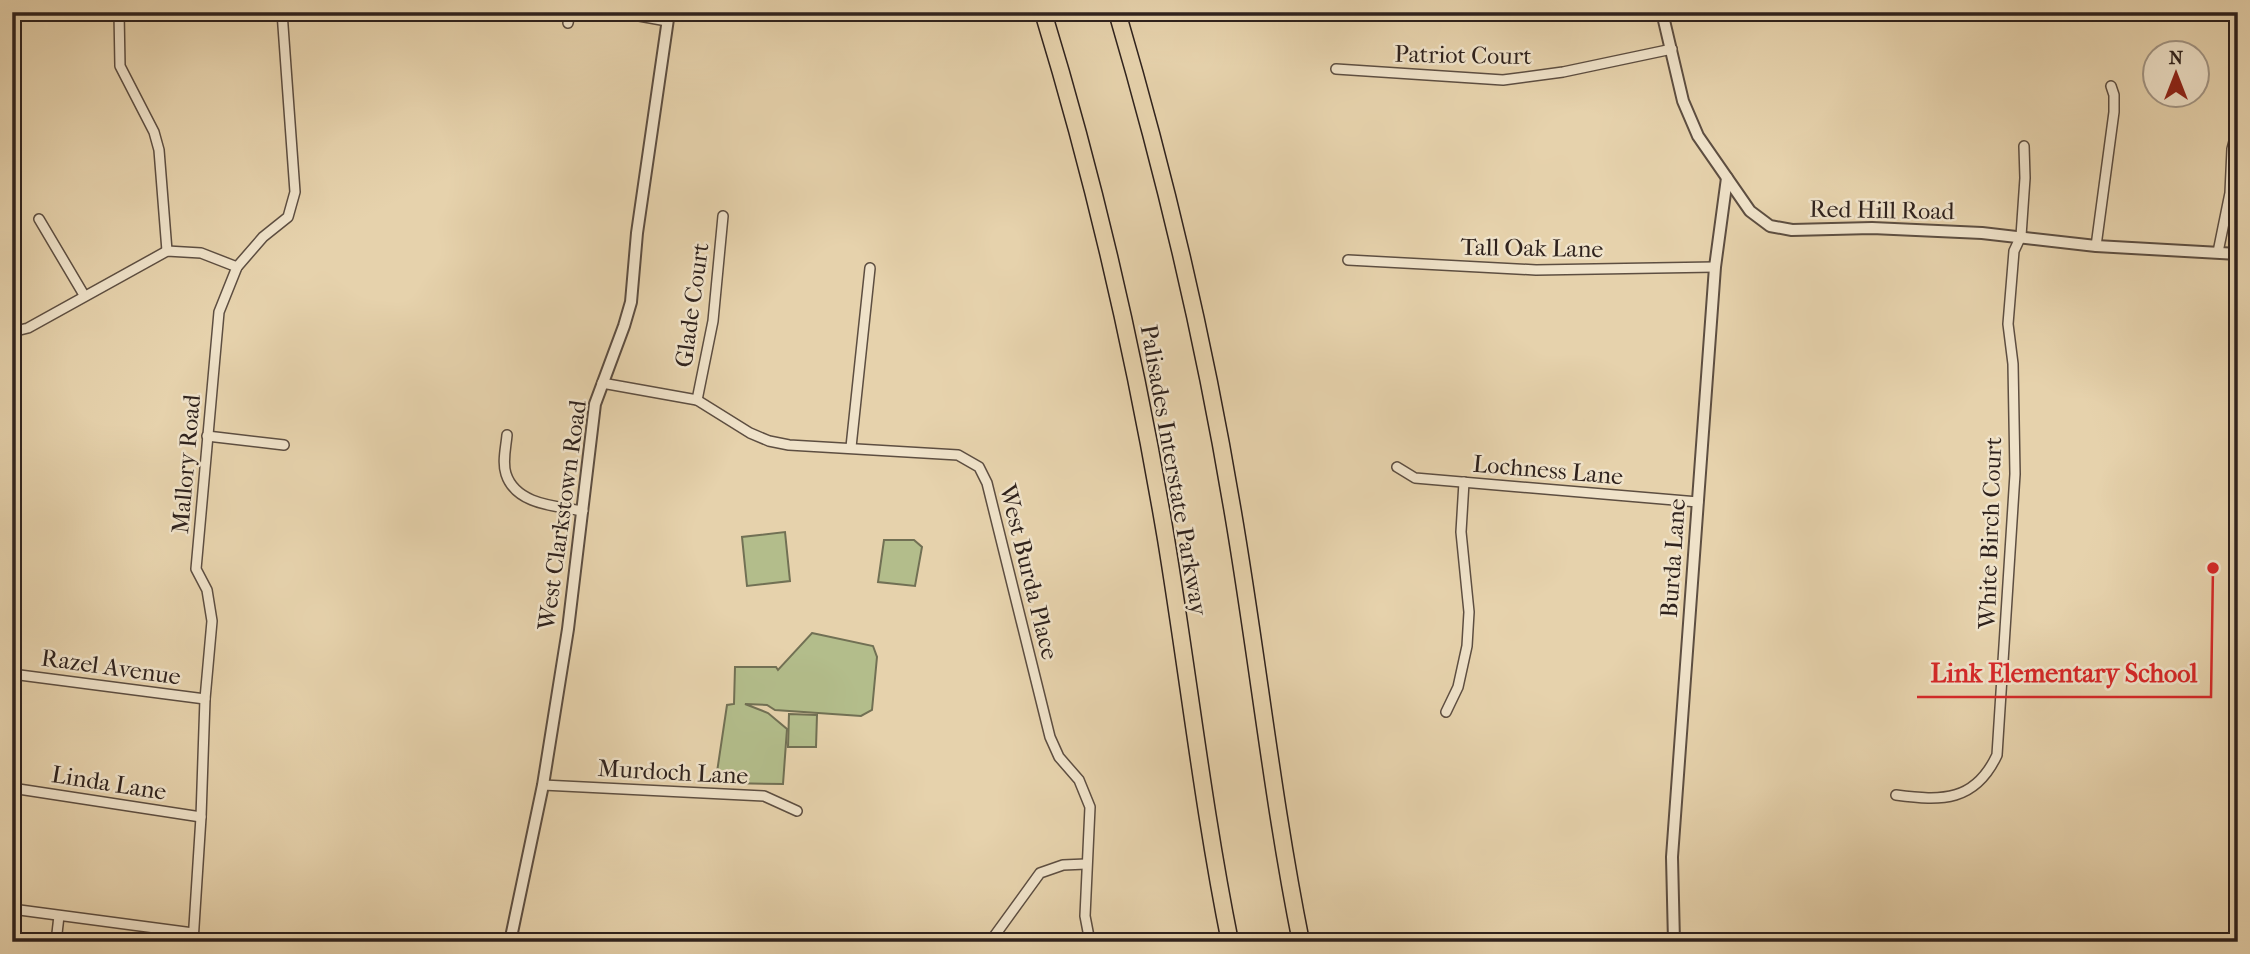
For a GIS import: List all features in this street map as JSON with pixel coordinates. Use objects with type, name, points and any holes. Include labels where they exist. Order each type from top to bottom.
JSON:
[{"type":"highway","name":"Palisades Interstate Parkway","points":[[1043,12],[1094,197],[1134,367],[1164,527],[1207,816],[1230,942]]},
{"type":"highway","name":"Palisades Interstate Parkway","points":[[1118,12],[1176,232],[1213,404],[1238,542],[1285,855],[1301,942]]},
{"type":"street","points":[[119,12],[120,66],[154,132],[159,150],[167,251]]},
{"type":"street","name":"Mallory Road","points":[[193,937],[205,699],[212,621],[207,590],[197,569],[207,436],[219,312],[237,267],[263,237],[288,217],[295,192],[282,12]]},
{"type":"street","points":[[568,23],[570,12]]},
{"type":"street","points":[[617,12],[668,16]]},
{"type":"street","name":"Red Hill Road","points":[[1662,12],[1683,101],[1698,136],[1750,211],[1770,226],[1792,230],[1872,228],[2021,236],[2096,246],[2238,254]]},
{"type":"street","name":"West Clarkstown Road","points":[[510,942],[543,785],[570,616],[595,404],[631,302],[637,233],[668,16]]},
{"type":"street","name":"Patriot Court","points":[[1336,69],[1503,80],[1563,72],[1672,49]]},
{"type":"street","points":[[2096,246],[2114,112],[2111,86]]},
{"type":"street","points":[[2218,252],[2230,193],[2232,149],[2238,126]]},
{"type":"street","name":"White Birch Court","points":[[1896,795],[1927,799],[1964,794],[1989,771],[1997,755],[2015,474],[2013,364],[2008,324],[2014,251],[2021,236],[2024,146]]},
{"type":"street","name":"Burda Lane","points":[[1674,942],[1672,857],[1709,380],[1715,267],[1727,178]]},
{"type":"street","name":"Glade Court","points":[[697,400],[713,321],[723,216]]},
{"type":"street","points":[[39,219],[84,295]]},
{"type":"street","points":[[12,332],[28,328],[167,251],[201,253],[237,267]]},
{"type":"street","name":"Tall Oak Lane","points":[[1348,260],[1536,270],[1715,267]]},
{"type":"street","points":[[851,447],[870,268]]},
{"type":"street","name":"West Burda Place","points":[[602,383],[697,400],[750,433],[769,441],[789,445],[958,454],[979,467],[987,483],[1050,737],[1059,757],[1079,780],[1090,807],[1085,916],[1090,942]]},
{"type":"street","points":[[507,435],[506,473],[511,483],[523,495],[539,503],[583,511]]},
{"type":"street","points":[[207,436],[284,445]]},
{"type":"street","name":"Lochness Lane","points":[[1397,467],[1415,478],[1698,502]]},
{"type":"street","points":[[1446,712],[1458,687],[1467,646],[1469,612],[1461,532],[1464,482]]},
{"type":"street","name":"Razel Avenue","points":[[12,674],[205,699]]},
{"type":"street","name":"Murdoch Lane","points":[[543,785],[764,796],[797,811]]},
{"type":"street","name":"Linda Lane","points":[[12,788],[201,817]]},
{"type":"street","points":[[990,942],[1040,873],[1063,865],[1086,864]]},
{"type":"street","points":[[12,909],[193,937]]},
{"type":"street","points":[[56,942],[59,916]]},
{"type":"green space","points":[[785,532],[790,581],[747,586],[742,537]]},
{"type":"green space","points":[[884,540],[914,540],[922,547],[915,586],[878,582]]},
{"type":"green space","points":[[812,633],[873,646],[877,657],[872,710],[861,716],[775,710],[767,705],[745,704],[768,713],[787,729],[783,784],[725,783],[717,772],[727,705],[734,704],[735,667],[776,667],[778,670]]},
{"type":"green space","points":[[789,714],[817,715],[816,747],[788,747]]},
{"type":"place","name":"Link Elementary School","points":[[2213,568]]}]
